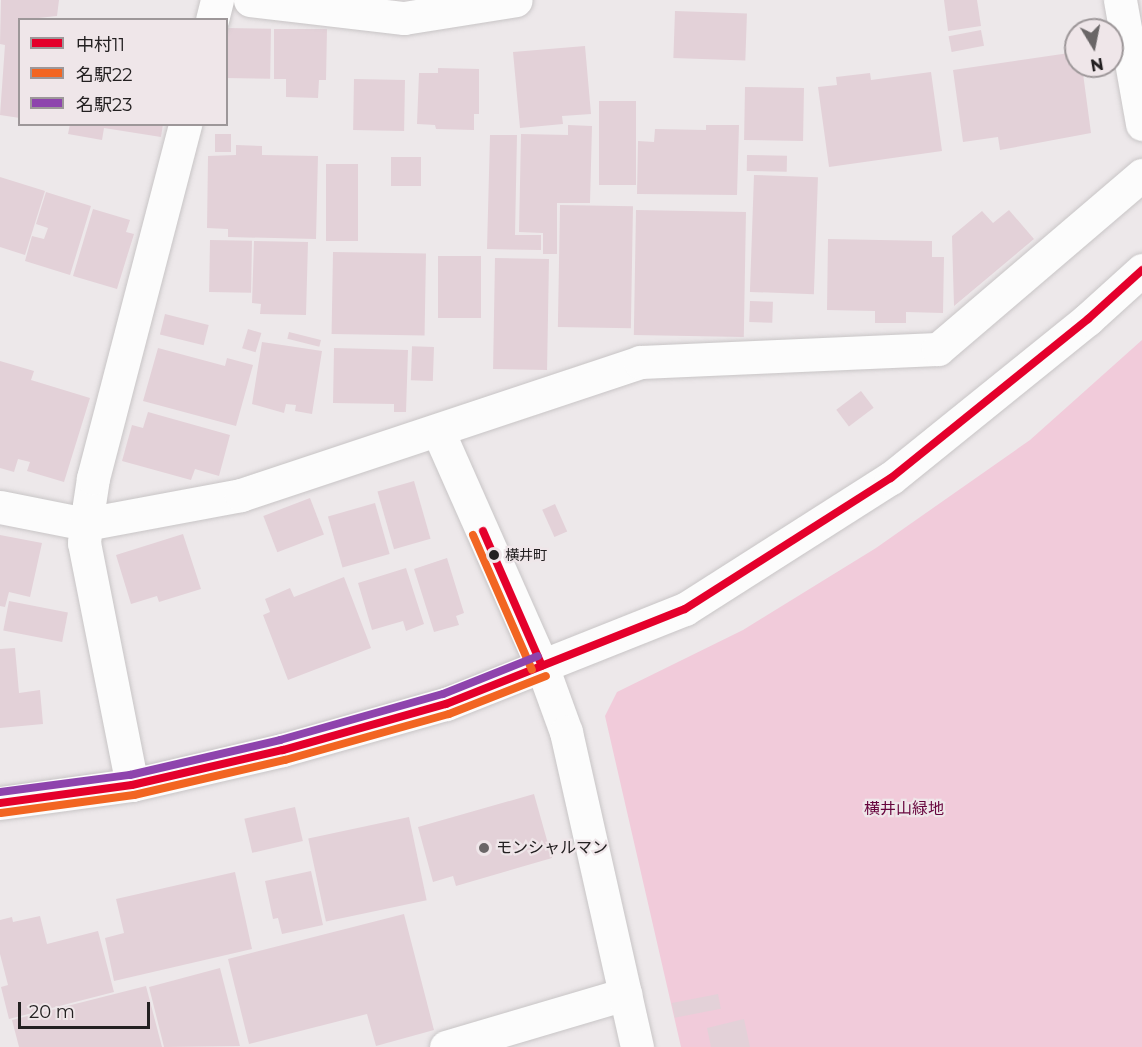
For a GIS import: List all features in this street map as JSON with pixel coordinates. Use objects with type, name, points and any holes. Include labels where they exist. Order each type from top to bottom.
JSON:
[{"type":"street","points":[[212,18],[217,0]]},
{"type":"street","points":[[250,0],[404,18],[516,0]]},
{"type":"street","points":[[1120,0],[1142,124]]},
{"type":"street","points":[[132,785],[84,543],[93,478],[184,126]]},
{"type":"street","points":[[0,507],[86,524],[242,495],[640,362],[938,349],[1142,175]]},
{"type":"street","points":[[0,803],[132,785],[283,750],[446,704],[685,609],[891,478],[1088,319],[1142,270]]},
{"type":"street","points":[[438,431],[542,666],[566,732],[637,1047]]},
{"type":"street","points":[[446,1047],[625,994]]},
{"type":"green space","name":"横井山緑地","points":[[1142,340],[1142,1047],[681,1047],[605,716],[617,692],[743,630],[876,548],[1030,440]]},
{"type":"building","points":[[1,0],[59,0],[57,16],[18,18],[18,118],[0,115],[5,45],[0,44]]},
{"type":"building","points":[[944,0],[977,0],[981,26],[948,31]]},
{"type":"building","points":[[675,11],[747,14],[745,60],[673,58]]},
{"type":"building","points":[[228,28],[271,29],[270,79],[228,78]]},
{"type":"building","points":[[274,29],[327,29],[326,80],[319,80],[318,98],[286,97],[286,79],[274,79]]},
{"type":"building","points":[[981,30],[984,46],[952,52],[949,36]]},
{"type":"building","points":[[585,46],[591,114],[562,116],[563,124],[520,128],[513,52]]},
{"type":"building","points":[[1064,54],[1064,78],[1084,78],[1091,133],[1000,150],[998,137],[963,142],[953,70]]},
{"type":"building","points":[[438,68],[479,69],[479,114],[474,114],[474,130],[436,129],[435,125],[417,124],[419,73],[438,73]]},
{"type":"building","points":[[931,72],[942,151],[829,167],[818,87],[837,85],[836,77],[870,73],[871,80]]},
{"type":"building","points":[[354,79],[405,80],[404,131],[353,130]]},
{"type":"building","points":[[745,87],[804,88],[803,141],[744,140]]},
{"type":"building","points":[[599,101],[636,101],[636,185],[599,185]]},
{"type":"building","points":[[568,125],[592,126],[590,203],[557,203],[557,254],[543,254],[543,233],[519,232],[521,134],[568,135]]},
{"type":"building","points":[[706,125],[739,125],[737,195],[637,194],[638,141],[654,142],[655,129],[706,130]]},
{"type":"building","points":[[70,126],[163,126],[161,137],[104,128],[102,140],[68,134]]},
{"type":"building","points":[[215,134],[231,134],[231,152],[215,152]]},
{"type":"building","points":[[490,135],[517,135],[515,235],[541,235],[541,250],[487,249]]},
{"type":"building","points":[[236,145],[262,146],[262,155],[318,156],[316,239],[228,237],[228,229],[207,228],[208,156],[236,155]]},
{"type":"building","points":[[747,155],[787,156],[787,172],[747,171]]},
{"type":"building","points":[[391,157],[421,157],[421,186],[391,186]]},
{"type":"building","points":[[326,164],[358,164],[358,241],[326,241]]},
{"type":"building","points":[[754,175],[818,177],[814,294],[750,292]]},
{"type":"building","points":[[0,177],[45,191],[25,255],[0,247]]},
{"type":"building","points":[[46,192],[91,206],[70,275],[25,261],[32,236],[44,239],[48,228],[36,224]]},
{"type":"building","points":[[560,205],[633,206],[631,328],[558,327]]},
{"type":"building","points":[[93,209],[130,220],[126,232],[134,234],[117,289],[73,276]]},
{"type":"building","points":[[636,210],[746,212],[744,337],[634,335]]},
{"type":"building","points":[[1009,210],[1034,239],[954,306],[952,236],[982,211],[993,223]]},
{"type":"building","points":[[828,239],[932,241],[932,257],[944,257],[943,313],[906,312],[906,323],[875,323],[875,311],[827,310]]},
{"type":"building","points":[[210,240],[252,241],[251,293],[209,292]]},
{"type":"building","points":[[254,241],[308,242],[306,315],[260,314],[261,304],[252,303]]},
{"type":"building","points":[[333,252],[426,254],[425,336],[332,334]]},
{"type":"building","points":[[438,256],[481,256],[481,318],[438,318]]},
{"type":"building","points":[[495,258],[549,259],[547,370],[493,369]]},
{"type":"building","points":[[750,301],[773,302],[772,323],[749,322]]},
{"type":"building","points":[[165,314],[209,325],[204,345],[160,334]]},
{"type":"building","points":[[248,329],[261,333],[256,352],[242,348]]},
{"type":"building","points":[[289,332],[321,340],[319,347],[287,339]]},
{"type":"building","points":[[262,342],[322,351],[312,414],[295,411],[296,405],[286,404],[284,413],[252,404]]},
{"type":"building","points":[[412,346],[434,347],[433,381],[411,380]]},
{"type":"building","points":[[158,348],[225,366],[227,358],[253,365],[236,426],[143,401]]},
{"type":"building","points":[[334,348],[408,350],[406,412],[394,412],[394,404],[333,403]]},
{"type":"building","points":[[0,361],[34,371],[31,380],[90,398],[64,482],[27,471],[30,462],[18,459],[14,472],[0,468]]},
{"type":"building","points":[[861,391],[874,408],[849,426],[836,410]]},
{"type":"building","points":[[148,412],[230,435],[219,476],[195,469],[191,480],[122,461],[132,425],[143,428]]},
{"type":"building","points":[[414,481],[431,539],[394,549],[377,491]]},
{"type":"building","points":[[310,498],[324,534],[277,552],[263,516]]},
{"type":"building","points":[[375,503],[390,554],[343,567],[328,517]]},
{"type":"building","points":[[555,504],[567,531],[554,537],[542,510]]},
{"type":"building","points":[[183,534],[201,589],[159,602],[157,596],[131,604],[116,555]]},
{"type":"building","points":[[0,535],[42,543],[30,597],[9,592],[5,607],[0,606]]},
{"type":"building","points":[[447,558],[464,613],[456,616],[459,625],[434,632],[414,569]]},
{"type":"building","points":[[406,568],[424,624],[406,631],[403,621],[372,630],[358,583]]},
{"type":"building","points":[[344,577],[371,648],[288,680],[263,615],[270,612],[265,599],[290,588],[294,597]]},
{"type":"building","points":[[9,601],[68,612],[62,642],[3,630]]},
{"type":"building","points":[[15,648],[19,693],[40,690],[43,724],[0,728],[0,649]]},
{"type":"building","points":[[534,794],[552,858],[456,886],[453,876],[433,882],[418,827]]},
{"type":"building","points":[[295,807],[303,841],[252,853],[244,819]]},
{"type":"building","points":[[409,817],[427,900],[326,922],[308,838]]},
{"type":"building","points":[[311,871],[323,925],[282,934],[278,918],[273,919],[265,881]]},
{"type":"building","points":[[235,872],[252,949],[114,981],[105,938],[124,933],[116,899]]},
{"type":"building","points":[[404,914],[434,1030],[376,1046],[367,1014],[249,1044],[228,959]]},
{"type":"building","points":[[40,916],[47,944],[98,931],[114,992],[9,1019],[1,987],[8,985],[0,954],[0,920],[12,917],[13,922]]},
{"type":"building","points":[[220,968],[240,1046],[164,1047],[149,987]]},
{"type":"building","points":[[146,986],[162,1047],[19,1047],[12,1020]]},
{"type":"building","points":[[718,994],[721,1009],[675,1018],[672,1003]]},
{"type":"building","points":[[744,1019],[750,1047],[711,1047],[707,1028]]},
{"type":"transit line","name":"中村11","points":[[0,803],[132,785],[283,750],[446,704],[685,609],[891,478],[1088,319],[1142,270]]},
{"type":"transit line","name":"中村11","points":[[483,531],[542,666]]},
{"type":"transit line","name":"名駅22","points":[[473,535],[532,670]]},
{"type":"transit line","name":"名駅23","points":[[0,792],[130,775],[280,740],[443,694],[538,656]]},
{"type":"transit line","name":"名駅22","points":[[1,813],[134,795],[285,760],[449,714],[546,676]]},
{"type":"place","name":"横井町","points":[[494,555]]},
{"type":"place","name":"モンシャルマン","points":[[484,848]]}]
